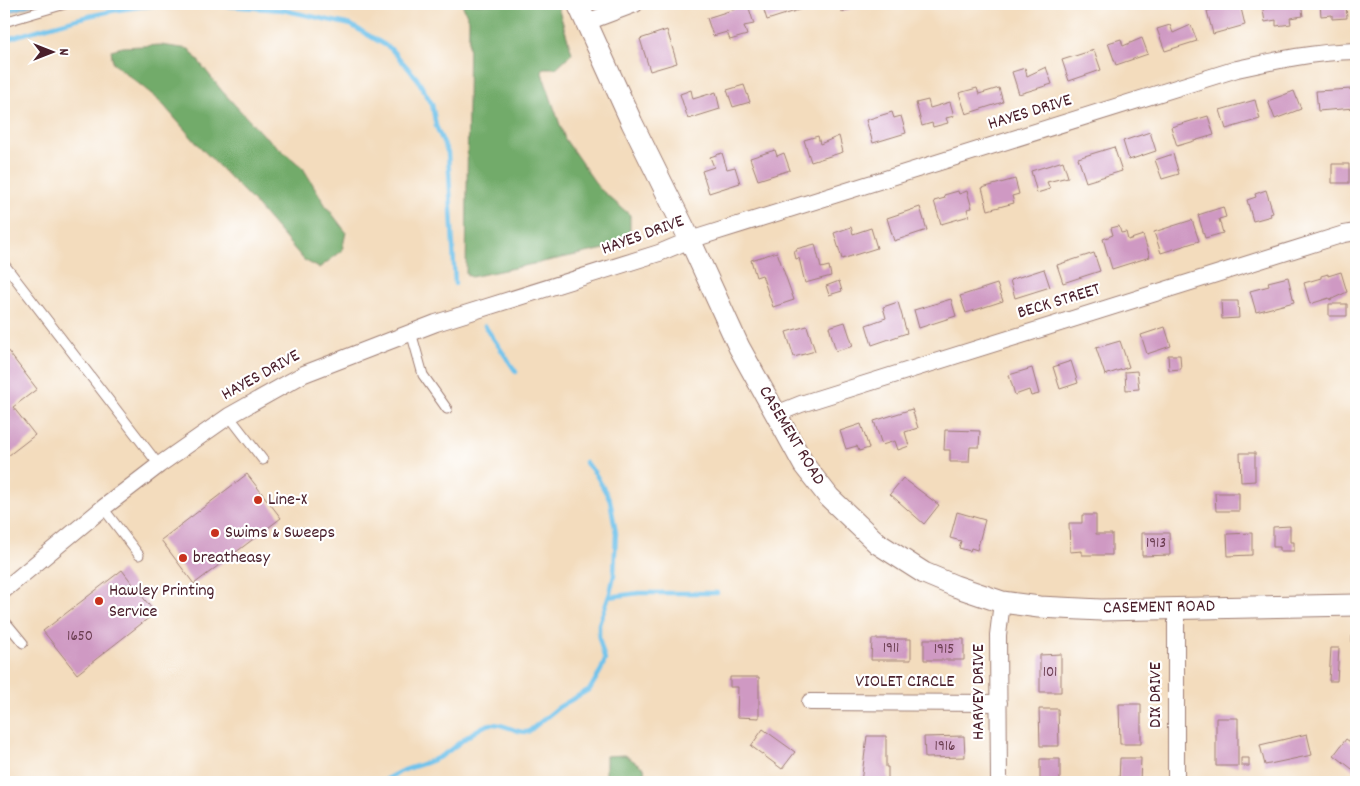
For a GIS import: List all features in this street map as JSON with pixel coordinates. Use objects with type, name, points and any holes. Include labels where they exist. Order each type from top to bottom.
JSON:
[{"type":"street","points":[[582,13],[635,4]]},
{"type":"street","name":"CASEMENT ROAD","points":[[582,13],[739,347],[804,465],[829,497],[877,543],[924,573],[970,592],[1002,602],[1039,607],[1101,610],[1356,605]]},
{"type":"street","name":"HAYES DRIVE","points":[[4,590],[103,508],[159,465],[229,416],[304,374],[412,332],[478,309],[659,253],[690,240],[1237,68],[1282,58],[1318,53],[1356,51]]},
{"type":"street","name":"BECK STREET","points":[[776,414],[801,404],[1336,236],[1356,232]]},
{"type":"street","name":"HARVEY DRIVE","points":[[999,782],[998,636],[1002,602]]},
{"type":"street","name":"DIX DRIVE","points":[[1176,608],[1176,782]]},
{"type":"street","name":"VIOLET CIRCLE","points":[[810,702],[999,703]]},
{"type":"lane","points":[[4,22],[65,4]]},
{"type":"lane","points":[[4,264],[159,465]]},
{"type":"lane","points":[[412,332],[423,376],[447,408]]},
{"type":"lane","points":[[229,416],[263,460]]},
{"type":"lane","points":[[103,508],[139,555]]},
{"type":"lane","points":[[4,620],[23,643]]},
{"type":"green space","points":[[462,4],[557,4],[572,53],[556,68],[543,68],[542,73],[565,139],[599,188],[630,215],[630,230],[619,246],[471,277],[466,274],[469,20]]},
{"type":"green space","points":[[161,45],[189,49],[222,91],[260,132],[303,168],[326,206],[346,232],[342,251],[319,268],[304,260],[252,200],[199,146],[159,100],[113,63],[111,50],[123,47]]},
{"type":"green space","points":[[625,755],[644,768],[647,782],[606,782],[606,756]]},
{"type":"water","points":[[4,4],[37,4],[4,14]]},
{"type":"building","points":[[762,4],[803,4],[805,8],[767,20]]},
{"type":"building","points":[[839,4],[855,4],[856,7],[842,12]]},
{"type":"building","points":[[1219,4],[1240,4],[1245,25],[1213,34],[1207,11],[1220,8]]},
{"type":"building","points":[[1262,4],[1301,4],[1303,16],[1290,18],[1291,24],[1276,26],[1276,20],[1265,22]]},
{"type":"building","points":[[1320,4],[1346,4],[1347,18],[1332,19],[1332,15],[1321,16]]},
{"type":"building","points":[[748,5],[754,24],[744,26],[747,35],[730,40],[727,32],[713,36],[707,18]]},
{"type":"building","points":[[1170,25],[1173,33],[1191,25],[1197,41],[1165,51],[1157,29]]},
{"type":"building","points":[[667,30],[677,63],[650,71],[640,39]]},
{"type":"building","points":[[1142,38],[1148,54],[1116,65],[1108,43],[1121,39],[1123,46]]},
{"type":"building","points":[[1094,50],[1101,70],[1069,81],[1062,60]]},
{"type":"building","points":[[1046,67],[1052,84],[1019,94],[1012,72],[1025,68],[1027,76]]},
{"type":"building","points":[[744,85],[750,102],[733,107],[727,90]]},
{"type":"building","points":[[977,88],[979,94],[999,88],[1003,102],[966,114],[959,93]]},
{"type":"building","points":[[1352,89],[1354,108],[1318,111],[1316,91]]},
{"type":"building","points":[[691,90],[693,99],[716,92],[720,109],[688,119],[680,94]]},
{"type":"building","points":[[1294,91],[1301,109],[1275,119],[1268,101]]},
{"type":"building","points":[[928,100],[930,108],[950,102],[954,116],[946,118],[948,123],[933,127],[932,123],[922,126],[916,103]]},
{"type":"building","points":[[1255,100],[1260,119],[1226,129],[1220,110]]},
{"type":"building","points":[[892,112],[894,118],[901,116],[906,133],[873,143],[866,120]]},
{"type":"building","points":[[1208,116],[1214,135],[1177,146],[1171,127]]},
{"type":"building","points":[[1150,132],[1156,151],[1129,160],[1123,141]]},
{"type":"building","points":[[818,136],[820,144],[839,136],[843,152],[811,162],[804,140]]},
{"type":"building","points":[[1114,147],[1122,171],[1086,182],[1078,158]]},
{"type":"building","points":[[775,150],[777,156],[784,153],[790,170],[758,180],[750,158]]},
{"type":"building","points":[[722,153],[727,169],[735,167],[740,183],[709,193],[702,171],[714,167],[710,157]]},
{"type":"building","points":[[1173,154],[1179,174],[1162,179],[1155,160]]},
{"type":"building","points":[[1063,161],[1068,177],[1047,182],[1050,189],[1037,193],[1031,171]]},
{"type":"building","points":[[1332,164],[1349,164],[1349,183],[1332,183]]},
{"type":"building","points":[[1015,179],[1019,194],[1012,196],[1014,203],[988,210],[982,188]]},
{"type":"building","points":[[1266,190],[1273,213],[1270,214],[1271,216],[1253,221],[1247,200],[1256,197],[1255,194]]},
{"type":"building","points":[[958,191],[959,194],[967,191],[972,208],[967,209],[969,216],[941,224],[934,201],[945,198],[944,195]]},
{"type":"building","points":[[920,207],[927,230],[894,241],[887,218]]},
{"type":"building","points":[[1223,207],[1226,217],[1219,219],[1223,233],[1205,238],[1198,215]]},
{"type":"building","points":[[1192,220],[1199,241],[1161,253],[1154,232]]},
{"type":"building","points":[[1119,226],[1121,233],[1126,232],[1128,240],[1143,235],[1150,257],[1112,269],[1103,239],[1113,235],[1111,228]]},
{"type":"building","points":[[851,227],[853,234],[871,228],[877,248],[842,259],[834,233]]},
{"type":"building","points":[[815,244],[821,268],[829,266],[831,276],[805,283],[799,258],[796,259],[794,251]]},
{"type":"building","points":[[777,252],[794,300],[773,307],[762,275],[756,277],[751,260]]},
{"type":"building","points":[[1094,253],[1100,271],[1063,283],[1057,265]]},
{"type":"building","points":[[1044,269],[1050,287],[1015,298],[1010,280]]},
{"type":"building","points":[[1341,272],[1347,292],[1330,300],[1329,298],[1310,304],[1304,283],[1321,278],[1321,276]]},
{"type":"building","points":[[1288,277],[1294,302],[1256,312],[1250,291],[1269,286],[1268,282]]},
{"type":"building","points":[[839,281],[842,291],[829,295],[826,286]]},
{"type":"building","points":[[997,284],[1003,301],[966,313],[960,296]]},
{"type":"building","points":[[951,299],[956,316],[919,328],[914,310]]},
{"type":"building","points":[[1221,301],[1238,301],[1239,318],[1222,319]]},
{"type":"building","points":[[898,302],[907,333],[872,345],[866,325],[886,318],[883,307]]},
{"type":"building","points":[[1329,304],[1347,304],[1347,316],[1329,316]]},
{"type":"building","points":[[845,322],[853,346],[836,351],[829,327]]},
{"type":"building","points":[[807,326],[815,351],[794,357],[786,332]]},
{"type":"building","points":[[1165,327],[1171,346],[1147,354],[1141,335]]},
{"type":"building","points":[[1120,341],[1129,367],[1105,375],[1096,348]]},
{"type":"building","points":[[4,346],[37,389],[13,407],[35,435],[4,459]]},
{"type":"building","points":[[1168,355],[1180,355],[1181,369],[1169,370]]},
{"type":"building","points":[[1071,361],[1078,383],[1060,389],[1053,367]]},
{"type":"building","points":[[1032,368],[1039,394],[1031,396],[1029,390],[1015,395],[1009,375]]},
{"type":"building","points":[[1137,371],[1139,389],[1126,390],[1125,372]]},
{"type":"building","points":[[912,409],[918,428],[905,432],[909,446],[898,450],[895,441],[882,445],[874,421]]},
{"type":"building","points":[[861,424],[869,448],[859,451],[857,446],[846,449],[840,431]]},
{"type":"building","points":[[945,430],[980,431],[979,447],[970,447],[969,462],[950,462],[950,450],[944,450]]},
{"type":"building","points":[[1240,453],[1255,453],[1255,481],[1241,482]]},
{"type":"building","points":[[247,474],[281,518],[194,584],[161,540]]},
{"type":"building","points":[[903,478],[939,505],[924,524],[890,494]]},
{"type":"building","points":[[1215,493],[1239,493],[1239,511],[1216,511]]},
{"type":"building","points":[[957,512],[985,520],[977,550],[971,548],[970,551],[959,548],[961,541],[950,538]]},
{"type":"building","points":[[1082,515],[1096,515],[1096,534],[1112,534],[1112,555],[1082,555],[1082,551],[1070,552],[1069,523],[1082,523]]},
{"type":"building","points":[[1290,526],[1290,542],[1294,542],[1294,551],[1280,551],[1280,547],[1273,547],[1273,527]]},
{"type":"building","points":[[1142,533],[1169,533],[1170,555],[1142,556]]},
{"type":"building","points":[[1252,533],[1252,555],[1228,556],[1227,534]]},
{"type":"building","points":[[122,570],[155,613],[77,674],[43,631]]},
{"type":"building","points":[[1352,636],[1356,637],[1356,686],[1351,686]]},
{"type":"building","points":[[872,639],[911,639],[911,660],[871,660]]},
{"type":"building","points":[[924,639],[964,639],[964,660],[924,660]]},
{"type":"building","points":[[1331,648],[1339,648],[1337,681],[1329,681]]},
{"type":"building","points":[[1061,654],[1061,692],[1040,692],[1040,655]]},
{"type":"building","points":[[730,677],[759,677],[759,718],[737,717],[738,687],[730,687]]},
{"type":"building","points":[[1119,704],[1141,704],[1141,744],[1120,744]]},
{"type":"building","points":[[1039,709],[1058,709],[1059,746],[1040,746]]},
{"type":"building","points":[[1216,718],[1238,718],[1238,766],[1216,766]]},
{"type":"building","points":[[763,729],[795,752],[782,769],[751,746]]},
{"type":"building","points":[[1307,734],[1312,755],[1265,765],[1260,745]]},
{"type":"building","points":[[867,736],[886,736],[888,782],[861,782]]},
{"type":"building","points":[[964,736],[965,757],[925,758],[924,737]]},
{"type":"building","points":[[1346,739],[1356,746],[1356,772],[1334,755]]},
{"type":"building","points":[[1120,758],[1141,758],[1140,782],[1119,782]]},
{"type":"building","points":[[1241,758],[1249,758],[1249,766],[1241,766]]},
{"type":"building","points":[[1040,759],[1060,759],[1060,782],[1040,782]]},
{"type":"waterway","points":[[4,40],[112,11],[179,4]]},
{"type":"waterway","points":[[198,4],[283,10],[351,25],[390,48],[416,77],[432,104],[436,126],[448,153],[455,284]]},
{"type":"waterway","points":[[485,326],[516,372]]},
{"type":"waterway","points":[[383,782],[398,773],[436,759],[473,732],[486,725],[496,724],[528,732],[559,707],[590,689],[605,660],[599,638],[599,624],[614,575],[616,533],[610,500],[595,473],[585,462]]},
{"type":"waterway","points":[[609,597],[639,593],[717,593]]},
{"type":"place","name":"Line-X","points":[[258,500]]},
{"type":"place","name":"Swims & Sweeps","points":[[215,533]]},
{"type":"place","name":"breatheasy","points":[[183,558]]},
{"type":"place","name":"Hawley Printing Service","points":[[99,601]]}]
